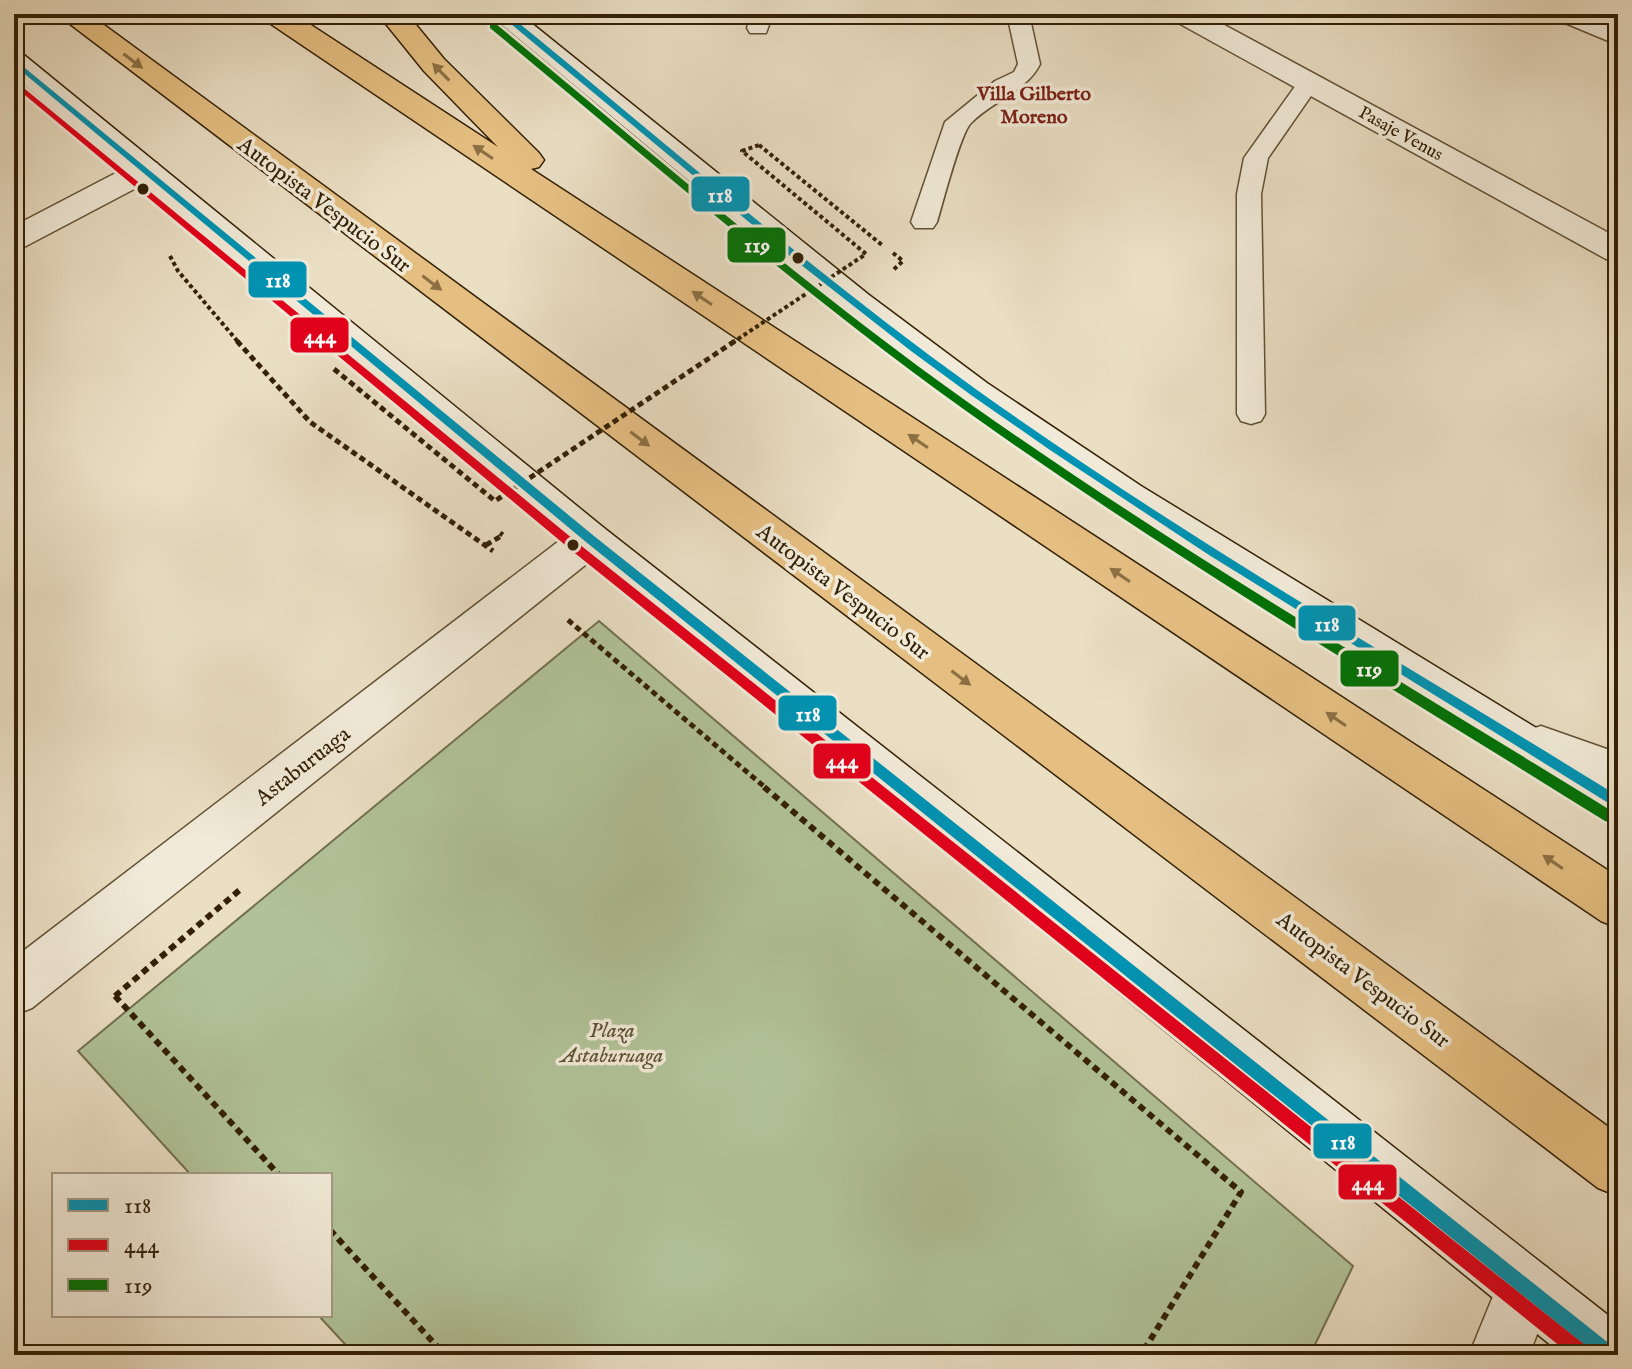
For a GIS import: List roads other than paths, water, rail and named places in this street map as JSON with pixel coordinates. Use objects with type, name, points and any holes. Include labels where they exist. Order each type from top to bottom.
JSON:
[{"type":"highway","name":"Autopista Vespucio Sur","points":[[71,14],[1618,1168]]},
{"type":"highway","points":[[275,14],[1618,905]]},
{"type":"highway","points":[[392,14],[434,65],[595,227]]},
{"type":"main road","points":[[503,14],[857,303],[974,392],[1127,496],[1618,803]]},
{"type":"main road","name":"Pasaje Venus","points":[[1183,14],[1618,252]]},
{"type":"main road","points":[[1568,14],[1618,37]]},
{"type":"main road","points":[[14,61],[590,539],[1610,1355]]},
{"type":"main road","points":[[14,239],[146,170]]},
{"type":"main road","name":"Astaburuaga","points":[[14,990],[590,539]]},
{"type":"main road","points":[[1502,730],[1618,773]]},
{"type":"main road","points":[[1499,1355],[1526,1288]]},
{"type":"lane","points":[[924,222],[957,122],[1003,86],[1023,76],[1029,64],[1018,14]]},
{"type":"lane","points":[[1251,414],[1249,194],[1256,158],[1309,83]]},
{"type":"district","name":"Villa Gilberto Moreno","points":[[1034,104]]},
{"type":"park label","name":"Plaza Astaburuaga","points":[[612,1042]]}]
